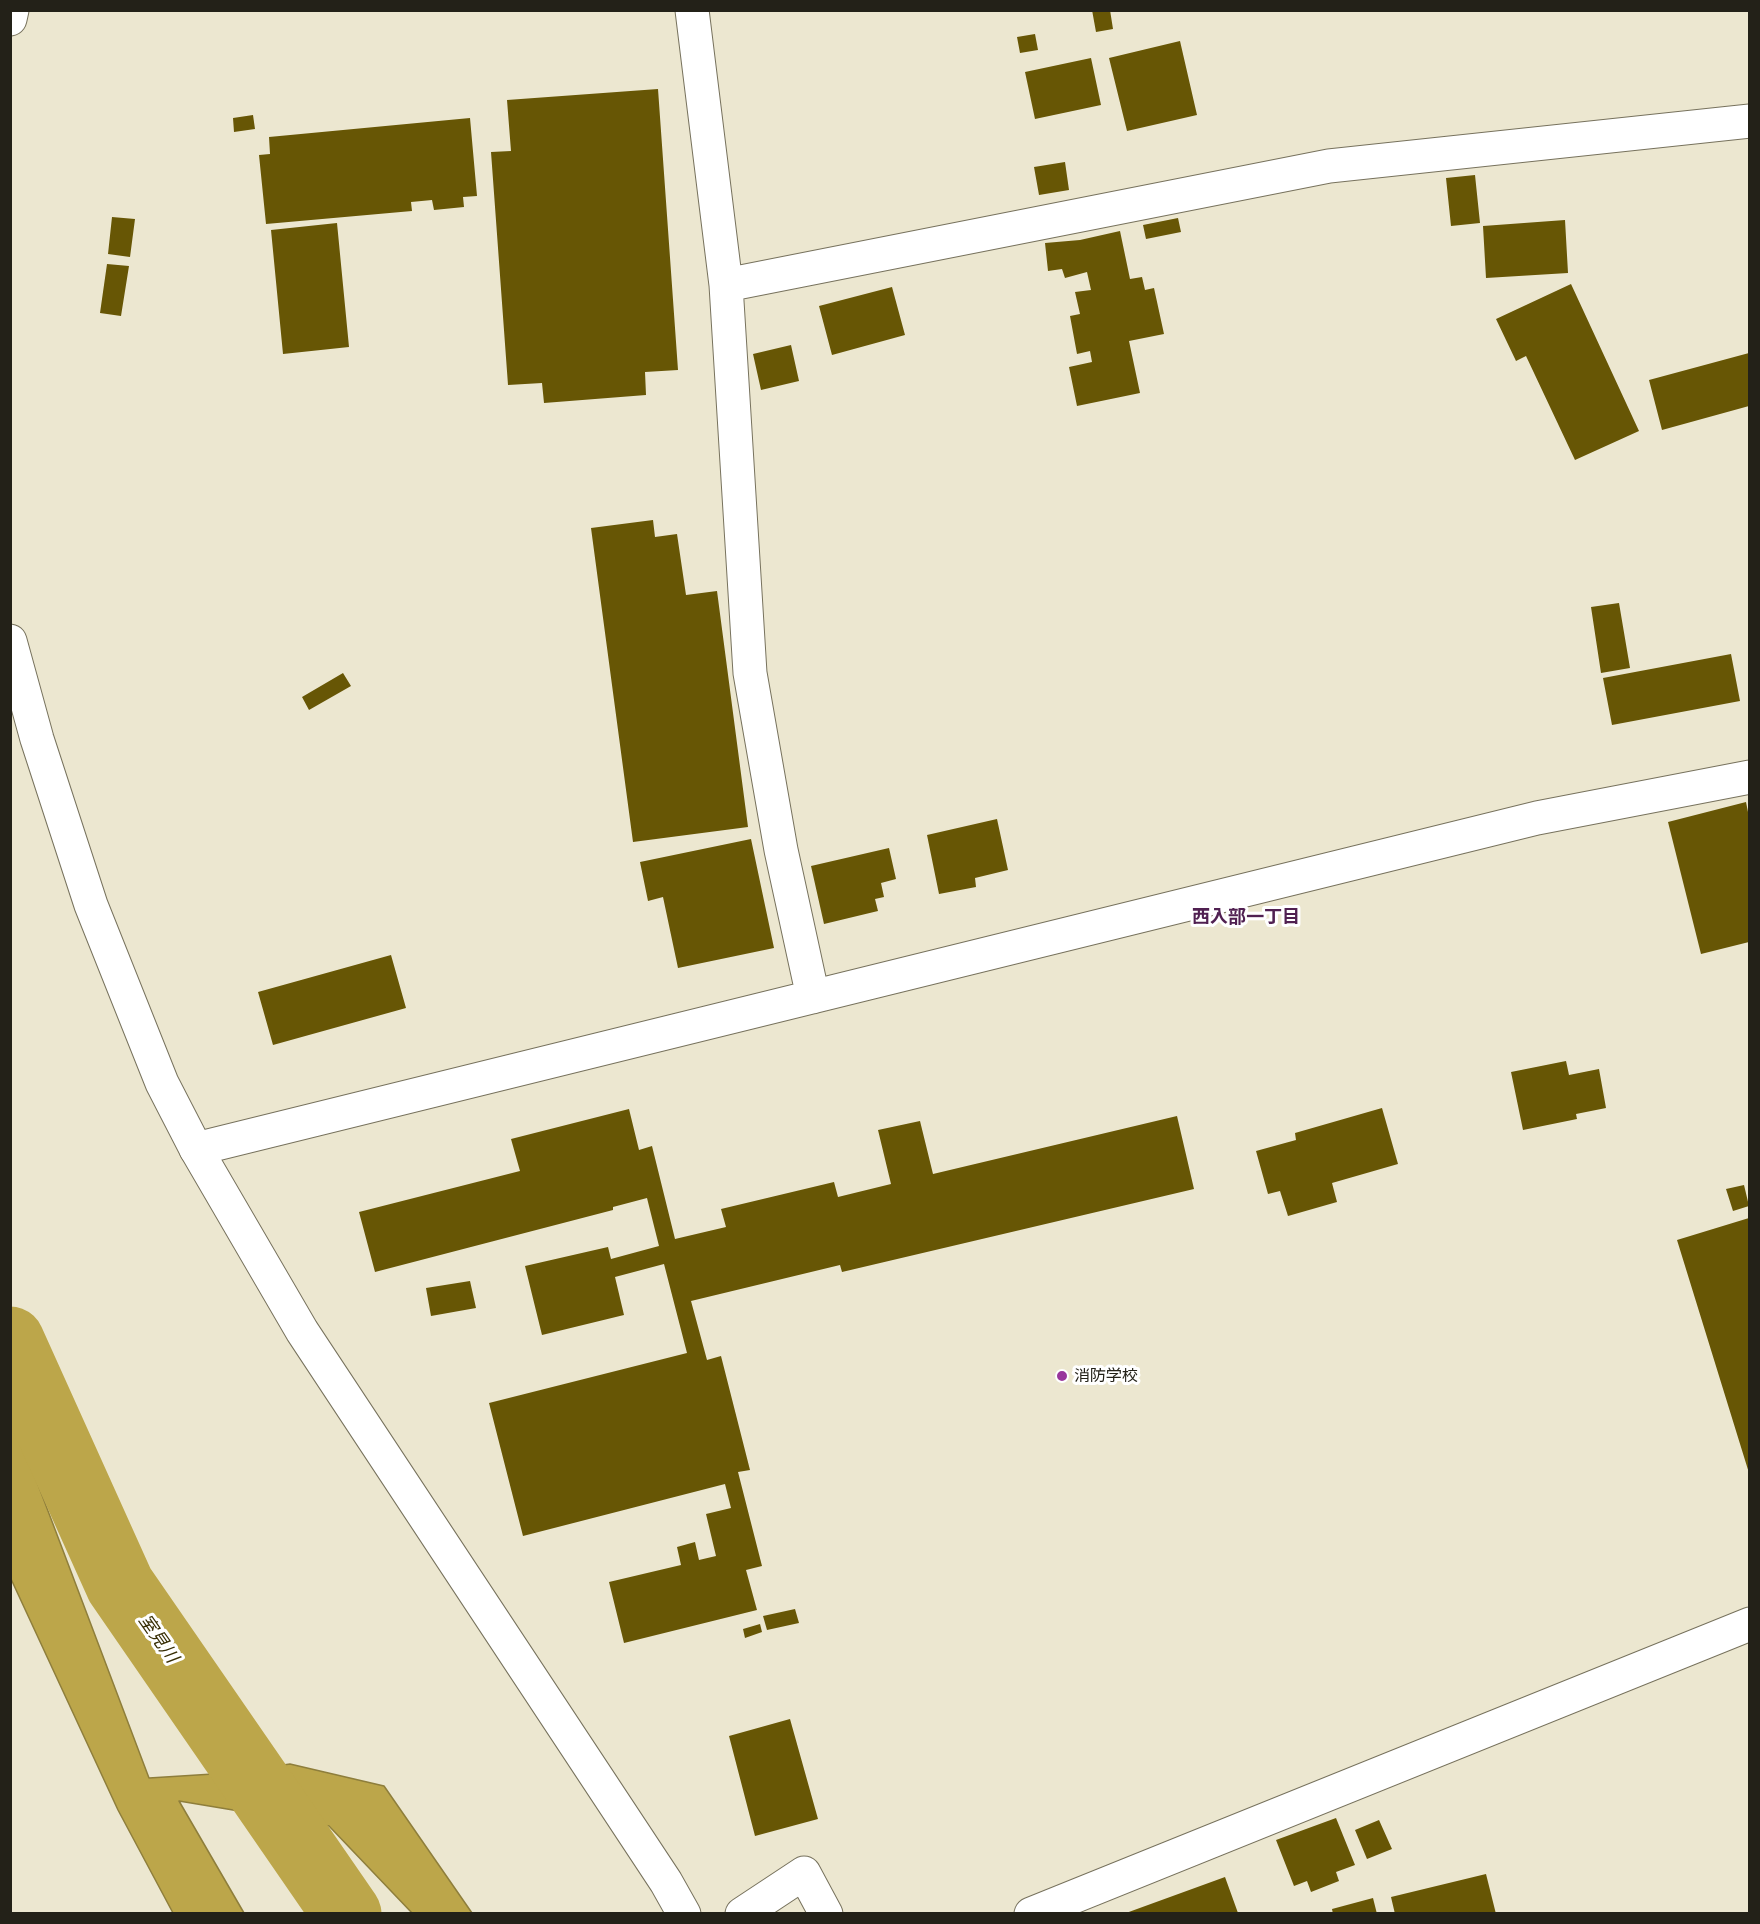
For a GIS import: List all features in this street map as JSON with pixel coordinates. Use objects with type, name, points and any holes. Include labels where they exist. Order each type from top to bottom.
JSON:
[{"type":"street","points":[[10,19],[12,10]]},
{"type":"street","points":[[692,10],[726,285],[750,673],[781,850],[813,997]]},
{"type":"street","points":[[726,285],[1329,166],[1749,122]]},
{"type":"street","points":[[10,641],[36,739],[91,905],[162,1083],[196,1149],[302,1331],[660,1872],[684,1914]]},
{"type":"street","points":[[196,1149],[1538,818],[1749,777]]},
{"type":"street","points":[[1031,1914],[1749,1624]]},
{"type":"street","points":[[742,1914],[804,1873],[826,1914]]},
{"type":"shaded area","points":[[11,1413],[149,1778],[229,1773],[290,1764],[384,1786],[472,1913],[412,1913],[329,1826],[179,1801],[244,1913],[173,1913],[118,1810],[11,1579]]},
{"type":"building","points":[[1092,10],[1110,10],[1113,29],[1096,32]]},
{"type":"building","points":[[1035,34],[1038,50],[1020,53],[1017,37]]},
{"type":"building","points":[[1180,41],[1197,115],[1127,131],[1109,58]]},
{"type":"building","points":[[1091,58],[1101,105],[1035,119],[1025,72]]},
{"type":"building","points":[[658,89],[678,370],[645,372],[646,395],[544,403],[542,383],[508,385],[491,152],[511,151],[507,100]]},
{"type":"building","points":[[253,115],[255,129],[234,132],[233,118]]},
{"type":"building","points":[[470,118],[477,196],[463,197],[464,207],[434,210],[432,200],[411,202],[412,211],[266,224],[259,155],[270,154],[269,137]]},
{"type":"building","points":[[1065,162],[1069,190],[1039,195],[1034,167]]},
{"type":"building","points":[[1475,175],[1480,223],[1451,226],[1446,178]]},
{"type":"building","points":[[112,217],[135,219],[130,257],[108,254]]},
{"type":"building","points":[[1178,218],[1181,232],[1146,239],[1143,225]]},
{"type":"building","points":[[1565,220],[1568,273],[1486,278],[1483,226]]},
{"type":"building","points":[[337,223],[349,347],[283,354],[271,230]]},
{"type":"building","points":[[1120,231],[1130,279],[1142,277],[1145,290],[1154,288],[1164,334],[1129,341],[1140,393],[1077,406],[1069,367],[1092,362],[1090,351],[1077,354],[1070,316],[1080,314],[1075,292],[1091,290],[1087,272],[1065,278],[1062,269],[1048,271],[1045,243],[1080,240]]},
{"type":"building","points":[[107,264],[129,266],[121,316],[100,313]]},
{"type":"building","points":[[1571,284],[1639,431],[1575,460],[1526,356],[1516,361],[1496,319]]},
{"type":"building","points":[[892,287],[905,335],[832,355],[819,306]]},
{"type":"building","points":[[791,345],[799,381],[761,390],[753,354]]},
{"type":"building","points":[[1749,353],[1749,406],[1662,430],[1649,380]]},
{"type":"building","points":[[653,520],[655,537],[677,534],[686,595],[717,591],[748,827],[633,842],[591,528]]},
{"type":"building","points":[[1619,603],[1630,668],[1601,673],[1591,607]]},
{"type":"building","points":[[1731,654],[1740,701],[1612,725],[1603,678]]},
{"type":"building","points":[[343,673],[351,686],[309,710],[302,697]]},
{"type":"building","points":[[1746,802],[1749,817],[1749,942],[1701,954],[1668,822]]},
{"type":"building","points":[[997,819],[1008,870],[975,878],[976,887],[939,894],[927,835]]},
{"type":"building","points":[[751,839],[774,948],[678,968],[663,897],[648,901],[640,862]]},
{"type":"building","points":[[889,848],[896,879],[881,883],[884,897],[875,899],[878,911],[824,924],[811,866]]},
{"type":"building","points":[[391,955],[406,1008],[273,1045],[258,992]]},
{"type":"building","points":[[1566,1061],[1569,1075],[1599,1069],[1606,1108],[1576,1114],[1577,1119],[1523,1130],[1511,1072]]},
{"type":"building","points":[[1382,1108],[1398,1164],[1332,1183],[1337,1202],[1288,1216],[1280,1191],[1268,1194],[1256,1151],[1296,1140],[1295,1133]]},
{"type":"building","points":[[629,1109],[639,1150],[652,1146],[675,1239],[726,1227],[721,1209],[834,1182],[838,1197],[891,1184],[878,1130],[920,1121],[933,1174],[1177,1116],[1194,1189],[842,1272],[840,1265],[691,1301],[707,1360],[721,1356],[750,1470],[738,1472],[762,1566],[746,1570],[757,1610],[624,1643],[609,1582],[681,1565],[677,1547],[695,1542],[699,1560],[716,1556],[706,1514],[731,1508],[725,1484],[523,1536],[489,1403],[687,1353],[664,1264],[615,1277],[624,1315],[542,1335],[525,1266],[608,1247],[611,1259],[659,1246],[647,1198],[613,1207],[613,1210],[375,1272],[359,1212],[520,1171],[511,1139]]},
{"type":"building","points":[[1744,1185],[1749,1206],[1733,1211],[1726,1189]]},
{"type":"building","points":[[1749,1218],[1749,1473],[1677,1240]]},
{"type":"building","points":[[470,1281],[476,1308],[431,1316],[426,1288]]},
{"type":"building","points":[[795,1609],[799,1623],[767,1630],[763,1616]]},
{"type":"building","points":[[760,1624],[762,1632],[745,1638],[743,1629]]},
{"type":"building","points":[[790,1719],[818,1819],[755,1836],[729,1736]]},
{"type":"building","points":[[1336,1818],[1355,1865],[1336,1872],[1339,1881],[1311,1892],[1307,1881],[1294,1886],[1276,1840]]},
{"type":"building","points":[[1379,1820],[1392,1849],[1367,1859],[1355,1830]]},
{"type":"building","points":[[1486,1874],[1496,1914],[1395,1914],[1391,1897]]},
{"type":"building","points":[[1225,1877],[1238,1913],[1126,1914],[1126,1913]]},
{"type":"building","points":[[1373,1898],[1377,1914],[1333,1914],[1332,1909]]},
{"type":"waterway","name":"室見川","points":[[10,1341],[120,1585],[347,1914]]},
{"type":"place","name":"消防学校","points":[[1062,1376]]},
{"type":"district","name":"西入部一丁目","points":[[1246,918]]}]
